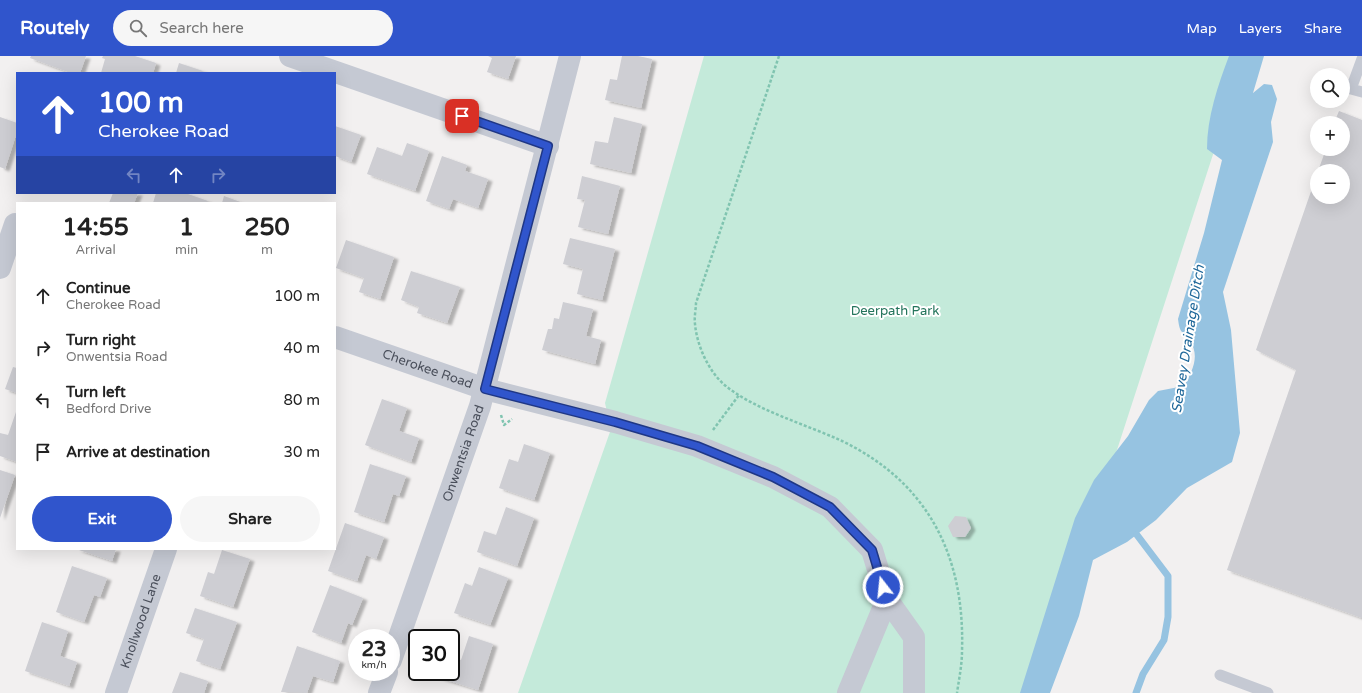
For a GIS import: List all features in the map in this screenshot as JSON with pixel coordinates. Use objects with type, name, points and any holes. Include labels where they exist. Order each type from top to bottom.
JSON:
[{"type":"street","points":[[290,56],[336,72]]},
{"type":"street","name":"Onwentsia Road","points":[[400,635],[464,457],[485,389],[570,56]]},
{"type":"street","points":[[336,72],[548,146]]},
{"type":"street","points":[[0,268],[11,222]]},
{"type":"street","name":"Cherokee Road","points":[[336,337],[485,389],[615,422],[700,447],[773,477],[830,507],[872,550],[886,599],[914,638],[914,693]]},
{"type":"street","name":"Knollwood Lane","points":[[116,693],[166,550]]},
{"type":"street","points":[[848,693],[886,599]]},
{"type":"street","points":[[379,693],[384,681]]},
{"type":"lane","points":[[1362,59],[1351,89],[1362,92]]},
{"type":"lane","points":[[1220,675],[1268,693]]},
{"type":"path","points":[[779,56],[696,302],[695,323],[701,349],[712,371],[726,386],[750,402],[813,428],[874,460],[901,481],[921,503],[945,542],[955,573],[961,611],[962,652],[957,693]]},
{"type":"green space","name":"Deerpath Park","points":[[704,56],[1245,56],[1038,693],[518,693],[611,429],[605,403]]},
{"type":"water","points":[[1229,56],[1264,56],[1253,93],[1264,84],[1272,85],[1277,99],[1271,122],[1273,142],[1223,292],[1231,330],[1240,433],[1232,462],[1187,488],[1156,520],[1127,542],[1093,560],[1079,616],[1050,693],[1020,693],[1075,518],[1094,480],[1128,436],[1149,400],[1158,391],[1184,386],[1194,363],[1195,357],[1193,346],[1180,329],[1178,319],[1204,233],[1222,160],[1207,149],[1207,137],[1214,101]]},
{"type":"building","points":[[31,56],[86,56],[80,72],[68,72],[30,58]]},
{"type":"building","points":[[103,56],[135,56],[156,63],[153,72],[101,72],[105,59],[102,58]]},
{"type":"building","points":[[488,56],[516,56],[508,79],[487,72],[492,58]]},
{"type":"building","points":[[622,56],[638,56],[652,59],[641,108],[605,100],[610,79],[617,80]]},
{"type":"building","points":[[179,63],[203,71],[202,72],[176,72]]},
{"type":"building","points":[[1339,111],[1362,120],[1362,618],[1227,570],[1296,370],[1256,350],[1310,194],[1310,204],[1350,204],[1350,164],[1321,164],[1323,156],[1350,156],[1350,116],[1337,116]]},
{"type":"building","points":[[0,117],[16,123],[16,135],[5,169],[0,167]]},
{"type":"building","points":[[614,117],[642,124],[631,173],[590,164],[595,141],[608,143]]},
{"type":"building","points":[[336,126],[361,135],[351,162],[336,156]]},
{"type":"building","points":[[407,143],[429,151],[415,191],[367,174],[377,147],[402,156]]},
{"type":"building","points":[[442,156],[467,165],[465,171],[488,179],[478,208],[453,199],[449,209],[426,201]]},
{"type":"building","points":[[582,176],[620,186],[608,234],[578,227],[585,200],[577,199]]},
{"type":"building","points":[[113,194],[138,194],[134,202],[109,202]]},
{"type":"building","points":[[156,194],[188,194],[208,201],[208,202],[153,202]]},
{"type":"building","points":[[224,196],[240,202],[222,202]]},
{"type":"building","points":[[570,238],[615,249],[602,300],[577,294],[583,269],[563,264]]},
{"type":"building","points":[[346,240],[394,257],[380,299],[359,292],[364,278],[336,268]]},
{"type":"building","points":[[411,271],[460,287],[447,323],[417,313],[419,307],[401,300]]},
{"type":"building","points":[[563,302],[593,309],[586,336],[601,340],[595,364],[542,350],[548,329],[552,329],[554,318],[559,319]]},
{"type":"building","points":[[13,367],[16,368],[16,393],[5,389]]},
{"type":"building","points":[[382,399],[407,408],[399,431],[419,438],[411,462],[365,445]]},
{"type":"building","points":[[16,412],[16,462],[0,456],[0,433],[8,435]]},
{"type":"building","points":[[524,444],[550,453],[534,500],[499,488],[509,459],[518,462]]},
{"type":"building","points":[[370,464],[406,476],[399,496],[393,494],[384,522],[354,512]]},
{"type":"building","points":[[0,470],[15,475],[0,518]]},
{"type":"building","points":[[506,507],[534,518],[517,566],[477,552],[484,531],[496,535]]},
{"type":"building","points":[[955,516],[966,517],[971,528],[965,537],[953,537],[948,526]]},
{"type":"building","points":[[345,523],[384,537],[376,559],[366,555],[357,581],[328,571]]},
{"type":"building","points":[[79,550],[116,550],[112,561]]},
{"type":"building","points":[[222,550],[250,559],[233,607],[200,596],[208,572],[214,574]]},
{"type":"building","points":[[72,566],[107,578],[100,597],[94,595],[84,622],[56,612]]},
{"type":"building","points":[[479,567],[508,578],[490,625],[454,613],[465,583],[472,586]]},
{"type":"building","points":[[330,585],[363,598],[352,625],[348,623],[341,643],[312,632]]},
{"type":"building","points":[[195,608],[237,622],[220,669],[196,661],[204,639],[186,633]]},
{"type":"building","points":[[42,622],[68,631],[60,656],[77,662],[69,686],[25,671]]},
{"type":"building","points":[[469,636],[493,644],[478,690],[450,681],[460,681],[461,660]]},
{"type":"building","points":[[297,646],[340,661],[333,682],[313,676],[307,693],[281,692]]},
{"type":"building","points":[[180,672],[208,681],[204,693],[172,693]]},
{"type":"waterway","points":[[1136,693],[1143,674],[1164,640],[1168,617],[1168,576],[1137,535]]},
{"type":"route","points":[[462,116],[548,146],[485,389],[615,422],[697,446],[773,477],[830,507],[872,550],[883,587]]},
{"type":"water label","name":"Seavey Drainage Ditch","points":[[1188,339]]}]
